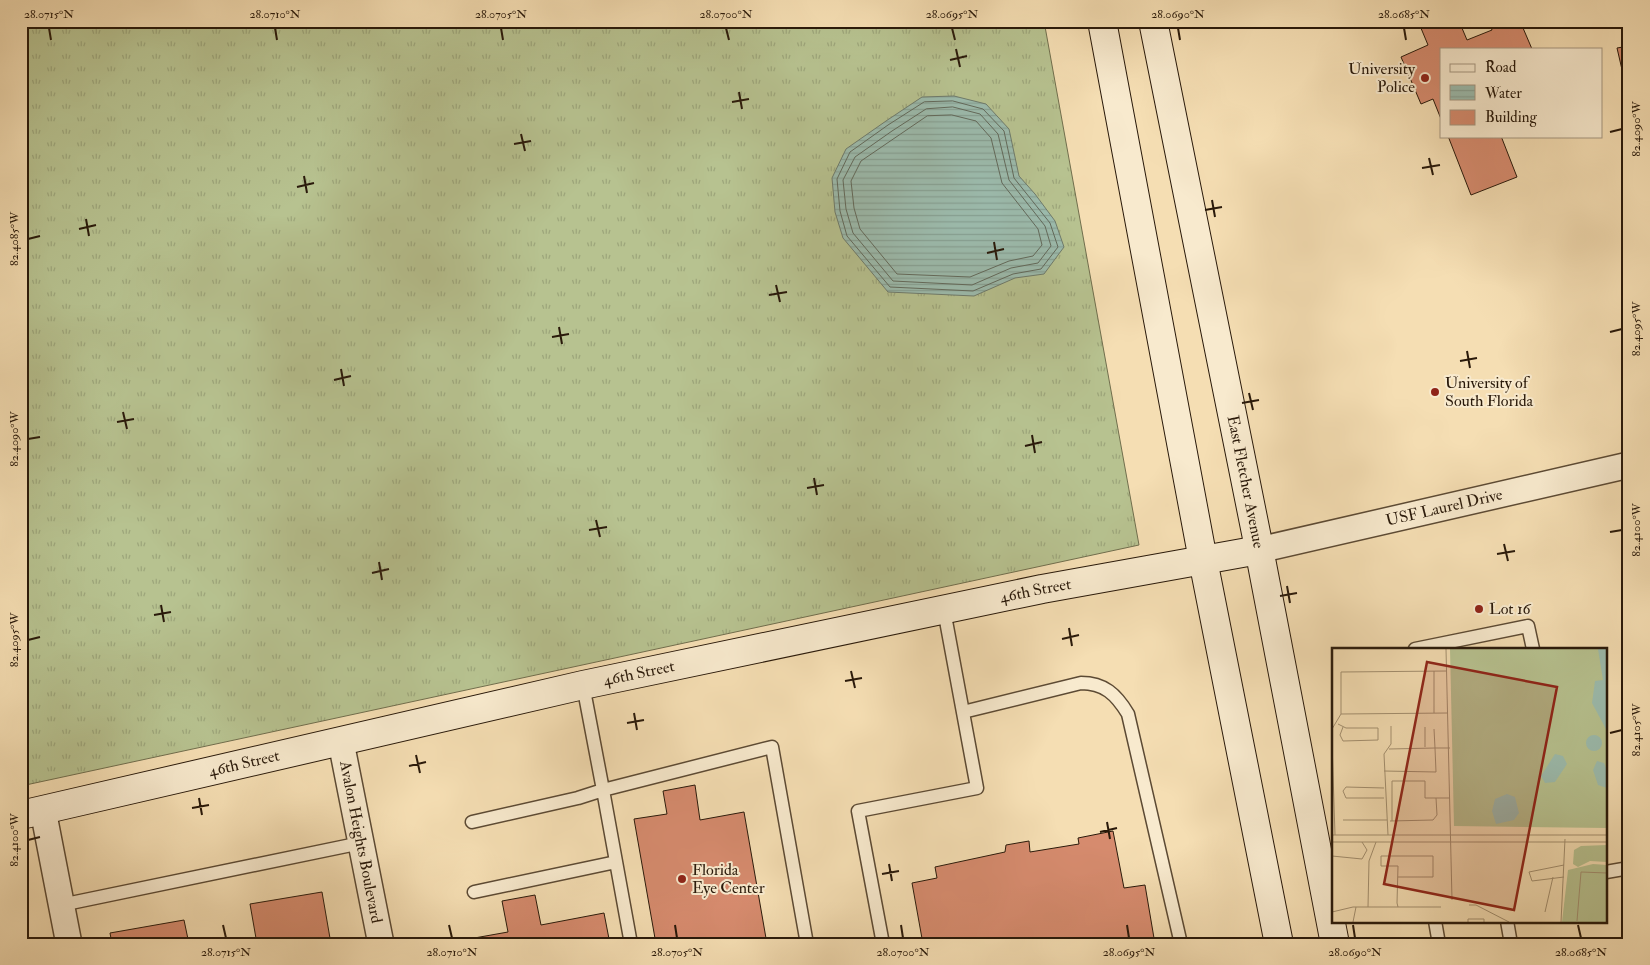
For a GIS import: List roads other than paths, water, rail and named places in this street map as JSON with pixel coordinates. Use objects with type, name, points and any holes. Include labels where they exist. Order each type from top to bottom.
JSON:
[{"type":"main road","points":[[1102,21],[1203,560],[1279,944]]},
{"type":"main road","name":"East Fletcher Avenue","points":[[1153,21],[1259,550],[1335,944]]},
{"type":"main road","name":"46th Street","points":[[32,813],[583,685],[1042,589],[1259,550]]},
{"type":"street","name":"USF Laurel Drive","points":[[1259,550],[1629,464]]},
{"type":"street","name":"Avalon Heights Boulevard","points":[[341,742],[381,944]]},
{"type":"street","points":[[32,813],[61,905],[69,944]]},
{"type":"lane","points":[[883,944],[858,811],[977,788],[944,610]]},
{"type":"lane","points":[[1420,648],[1528,626],[1533,648]]},
{"type":"lane","points":[[963,712],[1081,683],[1094,683],[1109,691],[1121,702],[1128,714],[1181,944]]},
{"type":"lane","points":[[583,685],[631,944]]},
{"type":"lane","points":[[472,822],[578,798],[772,747],[808,944]]},
{"type":"lane","points":[[61,905],[361,843]]},
{"type":"lane","points":[[474,892],[616,862]]},
{"type":"lane","points":[[1608,872],[1629,868]]},
{"type":"lane","points":[[1434,922],[1439,944]]},
{"type":"lane","points":[[1506,922],[1511,944]]},
{"type":"water","points":[[954,96],[986,104],[1009,129],[1019,176],[1055,221],[1064,247],[1044,274],[1015,278],[974,296],[888,292],[843,238],[835,212],[832,178],[846,149],[886,121],[922,97]]},
{"type":"place","name":"University Police","points":[[1425,78]]},
{"type":"place","name":"University of South Florida","points":[[1435,392]]},
{"type":"place","name":"Lot 16","points":[[1479,609]]},
{"type":"place","name":"Florida Eye Center","points":[[682,879]]}]
